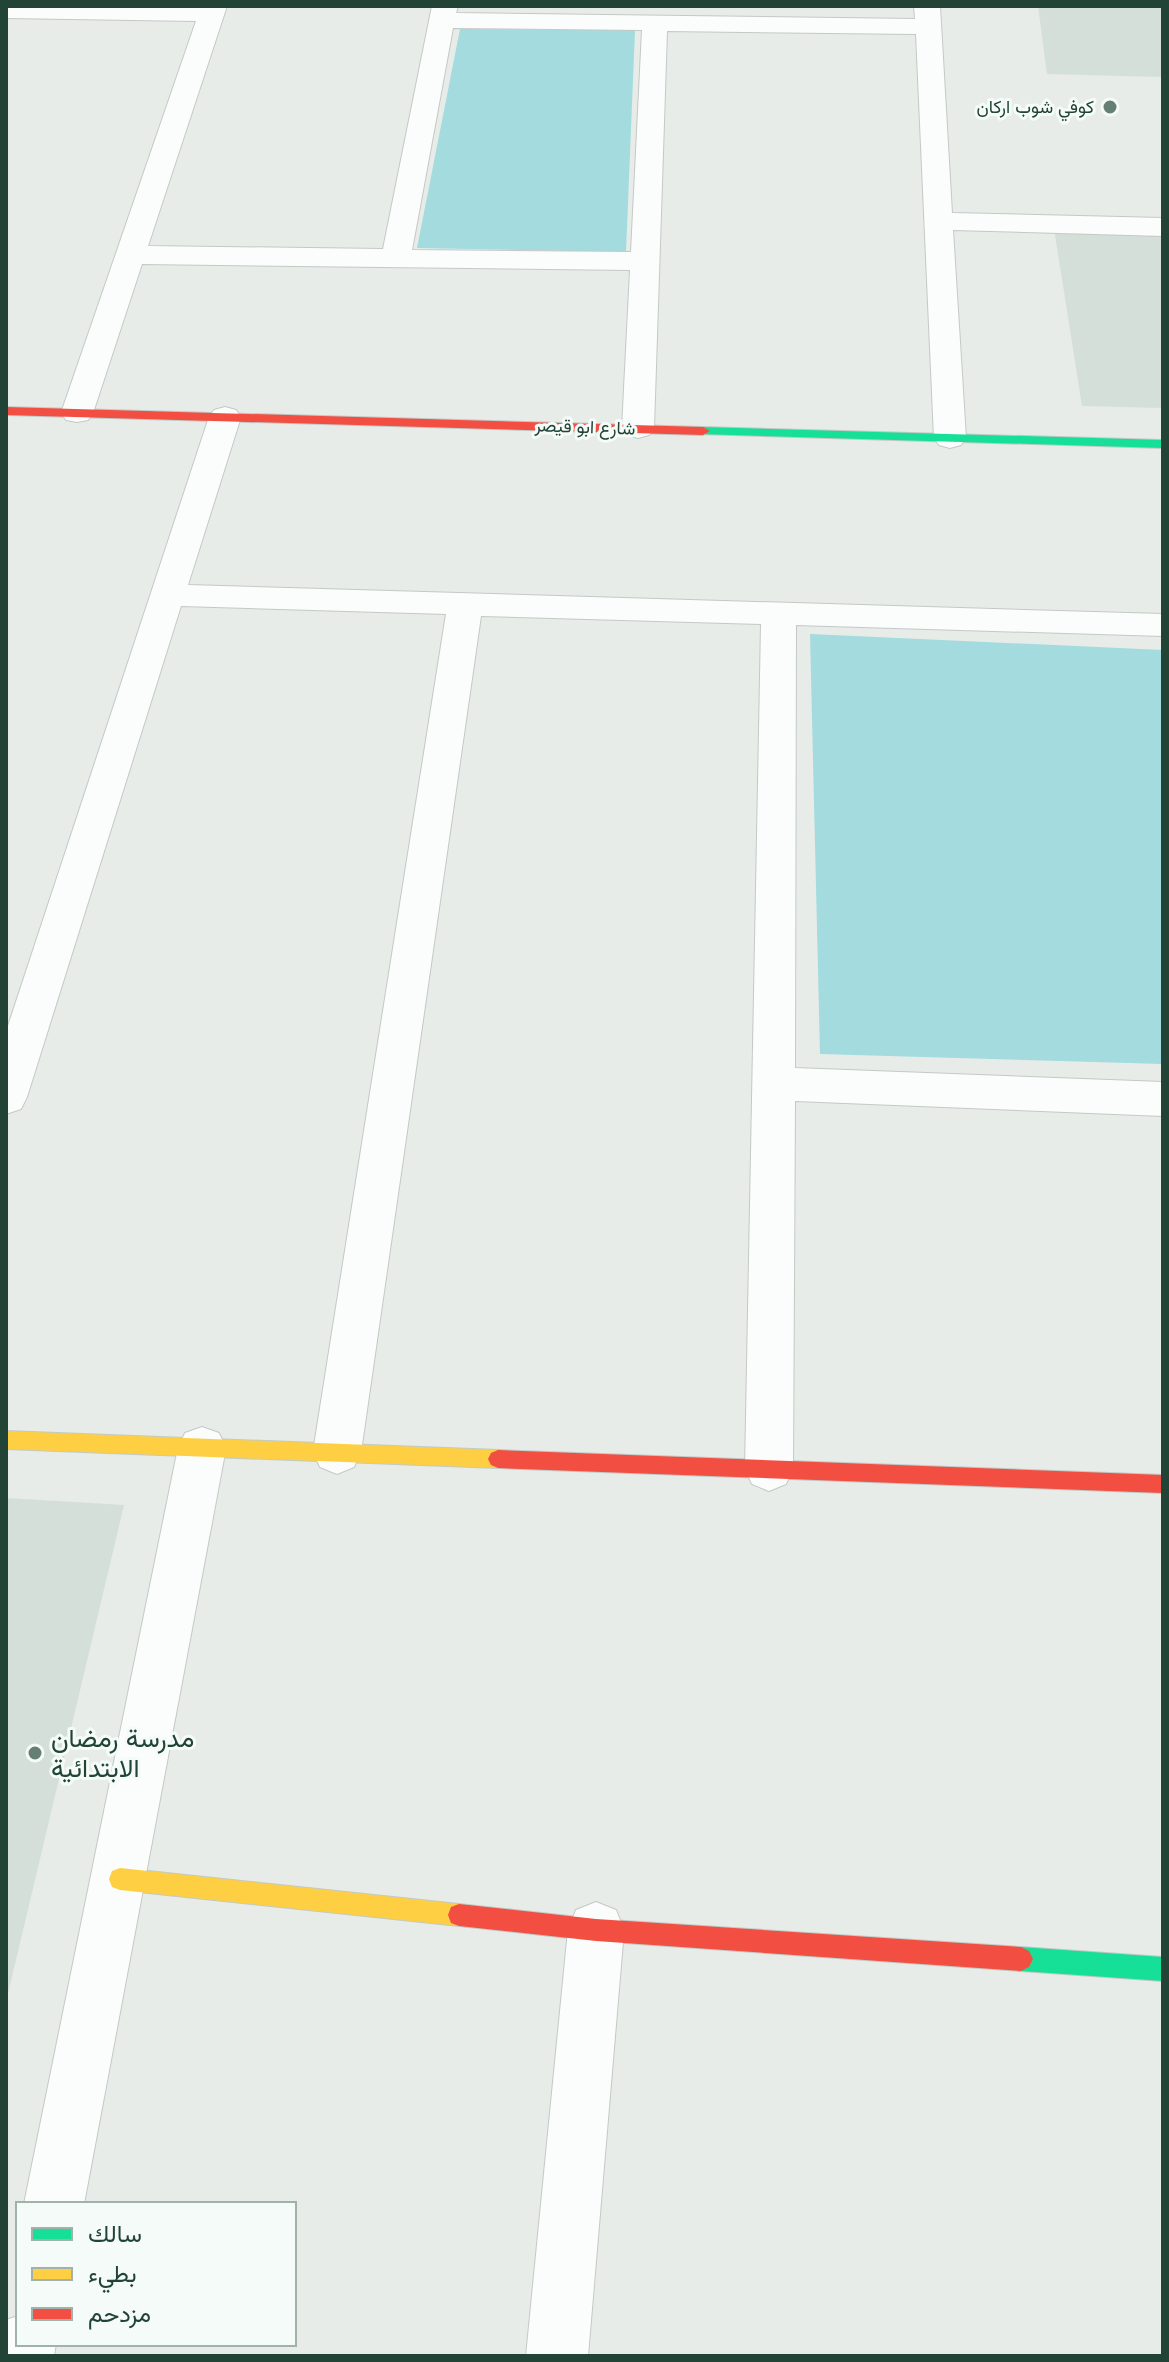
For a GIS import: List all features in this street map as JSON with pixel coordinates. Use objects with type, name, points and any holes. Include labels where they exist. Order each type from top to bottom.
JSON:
[{"type":"street","points":[[6,10],[213,10],[77,413]]},
{"type":"street","points":[[396,258],[444,13],[655,23],[927,17],[950,438]]},
{"type":"street","points":[[638,428],[655,23]]},
{"type":"street","points":[[938,221],[1163,227]]},
{"type":"street","points":[[130,255],[645,261]]},
{"type":"street","name":"شارع ابو قيصر","points":[[6,411],[1163,444]]},
{"type":"street","points":[[8,1084],[225,417]]},
{"type":"street","points":[[167,595],[1163,625]]},
{"type":"street","points":[[337,1452],[465,604]]},
{"type":"street","points":[[769,1469],[779,614]]},
{"type":"street","points":[[773,1084],[1163,1099]]},
{"type":"street","points":[[6,1440],[1163,1484]]},
{"type":"street","points":[[54,2202],[202,1448]]},
{"type":"street","points":[[120,1879],[596,1930],[1163,1969]]},
{"type":"street","points":[[557,2356],[596,1930]]},
{"type":"shaded area","points":[[1038,6],[1163,6],[1163,77],[1047,74]]},
{"type":"shaded area","points":[[1053,222],[1163,225],[1163,408],[1082,406]]},
{"type":"shaded area","name":"مدرسة رمضان الابتدائية","points":[[6,1498],[124,1505],[6,2002]]},
{"type":"water","points":[[460,29],[635,30],[626,252],[417,248]]},
{"type":"water","points":[[810,634],[1163,650],[1163,1064],[820,1054]]},
{"type":"traffic: fast","points":[[703,431],[1163,444]]},
{"type":"traffic: fast","points":[[1021,1959],[1163,1969]]},
{"type":"traffic: slow","points":[[6,1440],[498,1459]]},
{"type":"traffic: slow","points":[[120,1879],[459,1915]]},
{"type":"traffic: jam","points":[[6,411],[703,431]]},
{"type":"traffic: jam","points":[[498,1459],[1163,1484]]},
{"type":"traffic: jam","points":[[459,1915],[596,1930],[1021,1959]]},
{"type":"place","name":"كوفي شوب اركان","points":[[1110,107]]},
{"type":"place","name":"مدرسة رمضان الابتدائية","points":[[35,1753]]}]
